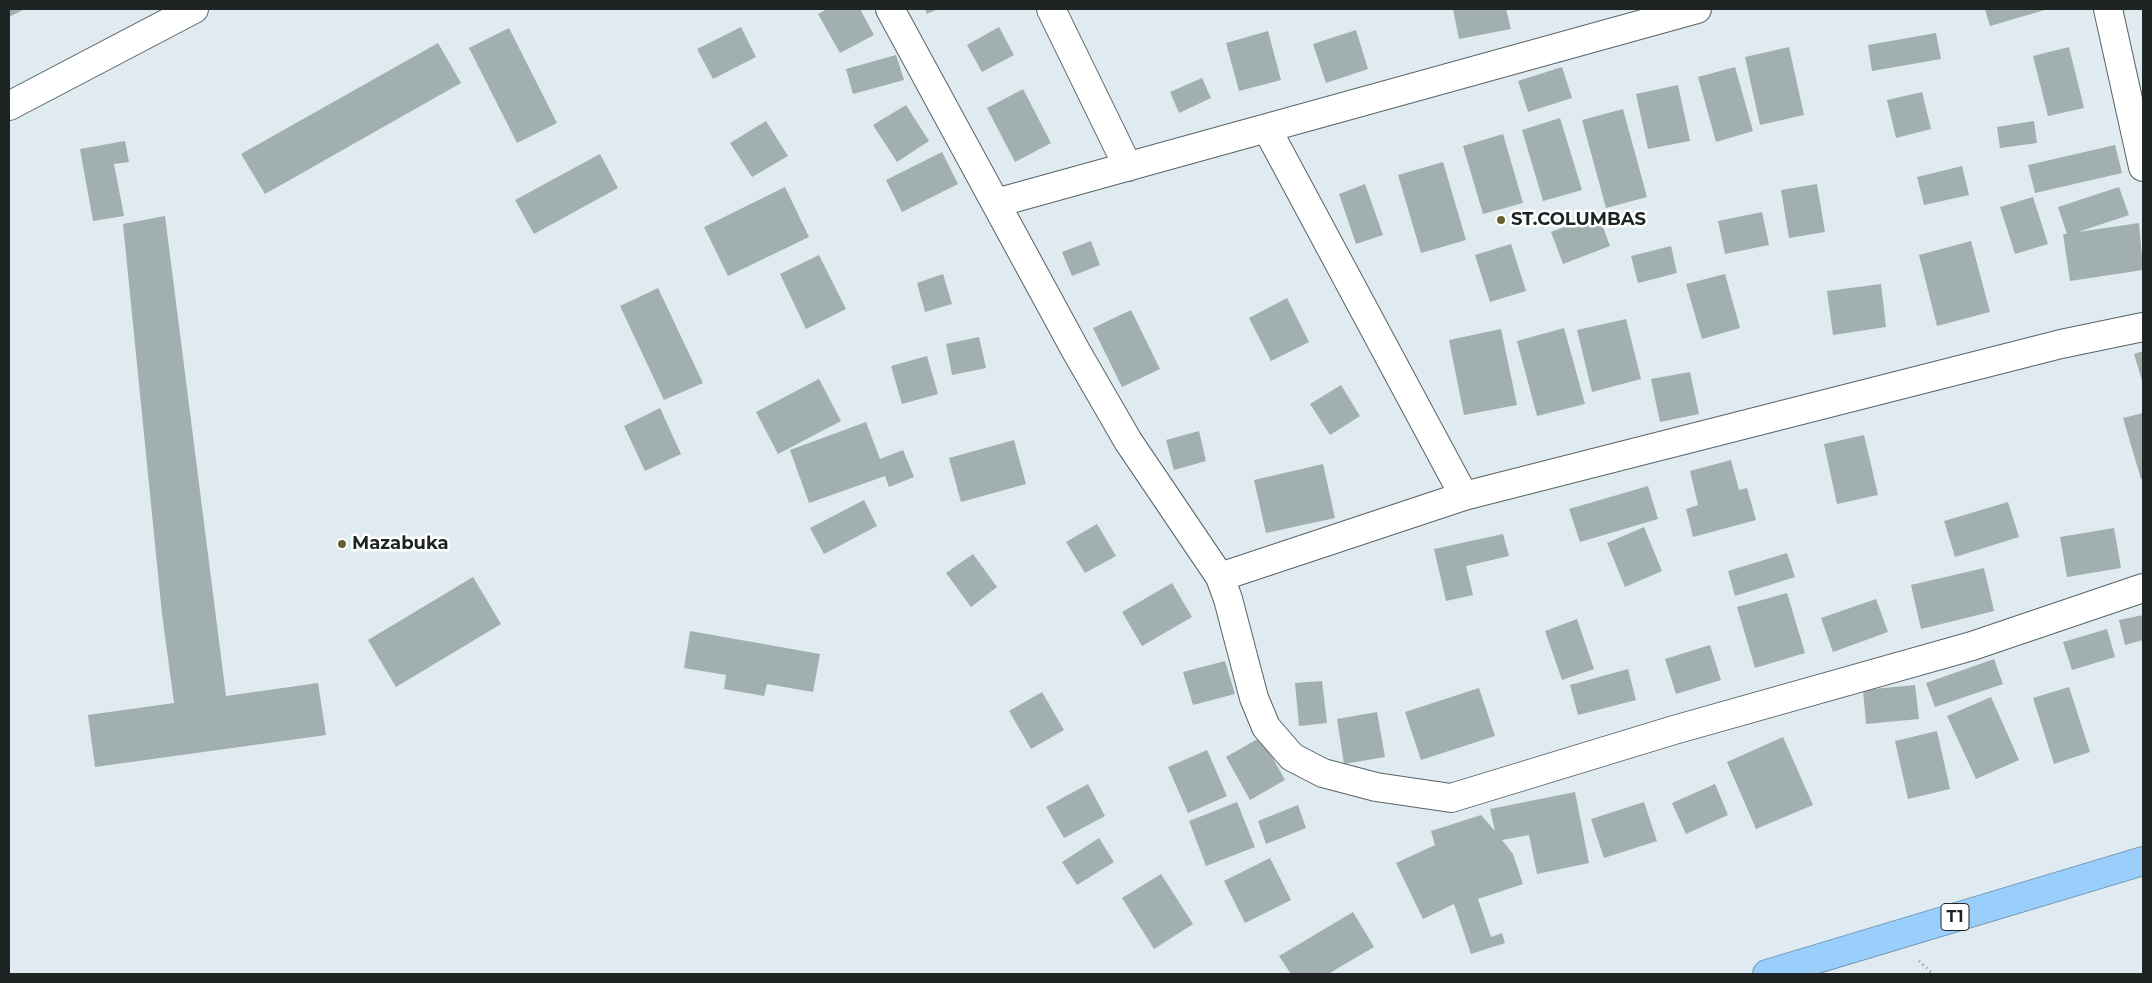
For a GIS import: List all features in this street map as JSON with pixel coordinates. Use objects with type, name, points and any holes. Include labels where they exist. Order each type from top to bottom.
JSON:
[{"type":"highway","name":"T1","points":[[1767,974],[2143,861]]},
{"type":"street","points":[[9,106],[194,9]]},
{"type":"street","points":[[890,9],[1076,351],[1128,441],[1220,577],[1228,599],[1254,698],[1266,727],[1292,757],[1324,773],[1376,787],[1451,798],[1674,730],[1972,646],[2143,588]]},
{"type":"street","points":[[1051,9],[1128,167]]},
{"type":"street","points":[[996,203],[1697,9]]},
{"type":"street","points":[[2108,9],[2143,167]]},
{"type":"street","points":[[1267,129],[1464,496]]},
{"type":"street","points":[[1220,577],[1464,496],[2060,344],[2143,327]]},
{"type":"building","points":[[9,9],[25,9],[9,17]]},
{"type":"building","points":[[827,9],[860,9],[874,35],[840,53],[818,14]]},
{"type":"building","points":[[925,9],[938,9],[927,14]]},
{"type":"building","points":[[1453,9],[1506,9],[1511,29],[1459,39]]},
{"type":"building","points":[[1985,9],[2048,9],[1990,26]]},
{"type":"building","points":[[741,27],[756,57],[713,79],[697,49]]},
{"type":"building","points":[[999,27],[1014,55],[982,72],[967,45]]},
{"type":"building","points":[[509,28],[557,123],[517,143],[469,48]]},
{"type":"building","points":[[1356,30],[1368,69],[1326,83],[1313,44]]},
{"type":"building","points":[[1268,31],[1281,80],[1239,91],[1226,43]]},
{"type":"building","points":[[1936,33],[1941,59],[1872,71],[1868,45]]},
{"type":"building","points":[[438,43],[461,83],[265,194],[241,154]]},
{"type":"building","points":[[1789,47],[1804,115],[1760,125],[1745,57]]},
{"type":"building","points":[[2069,47],[2084,108],[2048,116],[2033,56]]},
{"type":"building","points":[[896,55],[904,80],[853,94],[846,69]]},
{"type":"building","points":[[1562,67],[1572,98],[1528,112],[1518,81]]},
{"type":"building","points":[[1735,67],[1753,131],[1716,142],[1698,77]]},
{"type":"building","points":[[1202,78],[1211,98],[1179,113],[1170,92]]},
{"type":"building","points":[[1678,85],[1690,141],[1648,149],[1636,94]]},
{"type":"building","points":[[1023,89],[1051,143],[1015,162],[987,108]]},
{"type":"building","points":[[1922,92],[1931,129],[1896,138],[1887,100]]},
{"type":"building","points":[[906,105],[929,141],[897,162],[873,125]]},
{"type":"building","points":[[1623,109],[1647,197],[1606,208],[1582,120]]},
{"type":"building","points":[[1560,118],[1582,190],[1543,201],[1522,130]]},
{"type":"building","points":[[766,121],[788,156],[752,177],[730,143]]},
{"type":"building","points":[[2034,121],[2037,143],[2000,148],[1997,127]]},
{"type":"building","points":[[1503,134],[1523,203],[1483,214],[1463,146]]},
{"type":"building","points":[[125,141],[129,162],[114,164],[124,216],[93,221],[80,149]]},
{"type":"building","points":[[2115,145],[2122,173],[2035,193],[2028,165]]},
{"type":"building","points":[[942,152],[958,184],[902,212],[886,180]]},
{"type":"building","points":[[600,154],[618,188],[534,234],[515,200]]},
{"type":"building","points":[[1443,162],[1466,240],[1421,253],[1398,175]]},
{"type":"building","points":[[1962,166],[1969,195],[1924,205],[1917,177]]},
{"type":"building","points":[[1365,184],[1383,235],[1356,244],[1339,194]]},
{"type":"building","points":[[1817,184],[1825,232],[1789,238],[1781,190]]},
{"type":"building","points":[[785,187],[809,237],[728,276],[704,227]]},
{"type":"building","points":[[2119,187],[2129,215],[2078,232],[2139,223],[2143,270],[2070,281],[2063,234],[2067,234],[2058,207]]},
{"type":"building","points":[[2033,197],[2048,244],[2015,254],[2000,207]]},
{"type":"building","points":[[1762,212],[1769,245],[1725,254],[1718,221]]},
{"type":"building","points":[[1598,214],[1610,246],[1563,264],[1551,232]]},
{"type":"building","points":[[165,216],[226,696],[318,683],[326,735],[95,767],[88,715],[174,703],[162,614],[123,224]]},
{"type":"building","points":[[1091,241],[1100,265],[1072,276],[1062,252]]},
{"type":"building","points":[[1971,241],[1990,312],[1937,326],[1919,255]]},
{"type":"building","points":[[1511,244],[1526,291],[1490,302],[1475,255]]},
{"type":"building","points":[[1671,246],[1677,273],[1638,283],[1631,256]]},
{"type":"building","points":[[819,255],[846,309],[806,329],[780,274]]},
{"type":"building","points":[[943,274],[952,304],[925,312],[917,283]]},
{"type":"building","points":[[1725,274],[1740,328],[1702,339],[1686,284]]},
{"type":"building","points":[[1881,284],[1886,327],[1833,335],[1827,291]]},
{"type":"building","points":[[658,288],[703,383],[664,400],[620,306]]},
{"type":"building","points":[[1287,298],[1309,342],[1271,361],[1249,318]]},
{"type":"building","points":[[1131,310],[1160,369],[1122,387],[1093,328]]},
{"type":"building","points":[[1626,319],[1641,379],[1592,392],[1577,330]]},
{"type":"building","points":[[1564,328],[1585,404],[1537,416],[1517,341]]},
{"type":"building","points":[[1501,329],[1517,405],[1464,415],[1449,340]]},
{"type":"building","points":[[979,337],[986,368],[952,375],[946,344]]},
{"type":"building","points":[[2143,351],[2143,384],[2134,354]]},
{"type":"building","points":[[927,356],[938,394],[902,404],[891,366]]},
{"type":"building","points":[[1690,372],[1699,414],[1660,422],[1651,379]]},
{"type":"building","points":[[819,379],[841,421],[778,454],[756,412]]},
{"type":"building","points":[[1341,385],[1360,416],[1330,435],[1310,404]]},
{"type":"building","points":[[660,408],[681,454],[645,471],[624,426]]},
{"type":"building","points":[[2143,413],[2143,478],[2141,479],[2123,418]]},
{"type":"building","points":[[866,422],[880,459],[903,450],[914,477],[889,487],[885,476],[809,503],[790,450]]},
{"type":"building","points":[[1199,431],[1206,461],[1174,470],[1166,440]]},
{"type":"building","points":[[1864,435],[1878,495],[1837,504],[1824,444]]},
{"type":"building","points":[[1014,440],[1026,484],[961,502],[949,458]]},
{"type":"building","points":[[1731,460],[1739,490],[1747,488],[1756,520],[1693,537],[1686,509],[1698,505],[1690,471]]},
{"type":"building","points":[[1323,464],[1335,518],[1266,533],[1254,480]]},
{"type":"building","points":[[1648,486],[1658,519],[1580,542],[1569,509]]},
{"type":"building","points":[[864,500],[877,526],[824,554],[810,528]]},
{"type":"building","points":[[2008,502],[2019,537],[1955,557],[1944,521]]},
{"type":"building","points":[[1097,524],[1116,556],[1085,573],[1066,542]]},
{"type":"building","points":[[1644,527],[1662,571],[1625,587],[1607,543]]},
{"type":"building","points":[[2114,528],[2121,568],[2067,577],[2060,537]]},
{"type":"building","points":[[1503,534],[1509,556],[1466,566],[1473,595],[1446,601],[1434,549]]},
{"type":"building","points":[[1787,553],[1795,577],[1735,596],[1728,571]]},
{"type":"building","points":[[973,554],[997,587],[971,607],[946,573]]},
{"type":"building","points":[[1984,568],[1994,611],[1921,629],[1911,585]]},
{"type":"building","points":[[473,577],[501,624],[396,687],[368,640]]},
{"type":"building","points":[[1172,583],[1192,617],[1142,646],[1122,612]]},
{"type":"building","points":[[1787,593],[1805,653],[1755,668],[1737,607]]},
{"type":"building","points":[[1876,599],[1888,632],[1833,652],[1821,618]]},
{"type":"building","points":[[2143,615],[2143,640],[2125,645],[2119,620]]},
{"type":"building","points":[[1577,619],[1594,669],[1562,680],[1545,631]]},
{"type":"building","points":[[2107,629],[2115,657],[2072,670],[2063,642]]},
{"type":"building","points":[[690,631],[820,654],[813,692],[767,684],[764,696],[724,689],[726,675],[684,668]]},
{"type":"building","points":[[1710,645],[1721,680],[1676,694],[1665,659]]},
{"type":"building","points":[[1994,659],[2003,684],[1935,707],[1926,683]]},
{"type":"building","points":[[1225,661],[1235,694],[1193,705],[1183,672]]},
{"type":"building","points":[[1628,669],[1636,700],[1578,715],[1570,685]]},
{"type":"building","points":[[1322,681],[1327,723],[1299,726],[1295,683]]},
{"type":"building","points":[[1915,685],[1919,719],[1866,724],[1863,690]]},
{"type":"building","points":[[2069,687],[2090,752],[2054,764],[2033,698]]},
{"type":"building","points":[[1479,688],[1495,736],[1421,760],[1405,712]]},
{"type":"building","points":[[1042,692],[1064,730],[1031,749],[1009,711]]},
{"type":"building","points":[[1991,697],[2019,760],[1976,779],[1947,716]]},
{"type":"building","points":[[1377,712],[1385,757],[1344,764],[1337,719]]},
{"type":"building","points":[[1937,731],[1950,789],[1908,799],[1895,741]]},
{"type":"building","points":[[1261,737],[1285,780],[1250,800],[1226,757]]},
{"type":"building","points":[[1783,737],[1813,805],[1756,829],[1727,762]]},
{"type":"building","points":[[1207,750],[1227,796],[1188,813],[1168,767]]},
{"type":"building","points":[[1088,784],[1105,816],[1064,838],[1046,807]]},
{"type":"building","points":[[1715,784],[1728,815],[1686,834],[1672,803]]},
{"type":"building","points":[[1575,792],[1589,863],[1537,874],[1529,835],[1502,840],[1513,854],[1523,884],[1478,899],[1491,937],[1502,933],[1505,943],[1471,954],[1454,904],[1423,919],[1396,863],[1435,845],[1431,831],[1481,815],[1495,831],[1490,809]]},
{"type":"building","points":[[1237,802],[1255,847],[1206,866],[1189,821]]},
{"type":"building","points":[[1644,802],[1657,841],[1604,858],[1591,819]]},
{"type":"building","points":[[1298,805],[1306,828],[1266,844],[1258,821]]},
{"type":"building","points":[[1099,838],[1114,862],[1077,885],[1062,862]]},
{"type":"building","points":[[1270,858],[1291,900],[1245,923],[1224,881]]},
{"type":"building","points":[[1161,874],[1193,924],[1154,949],[1122,898]]},
{"type":"building","points":[[1353,912],[1374,947],[1328,974],[1291,974],[1279,956]]},
{"type":"place","name":"ST.COLUMBAS","points":[[1501,220]]},
{"type":"place","name":"Mazabuka","points":[[342,544]]}]
